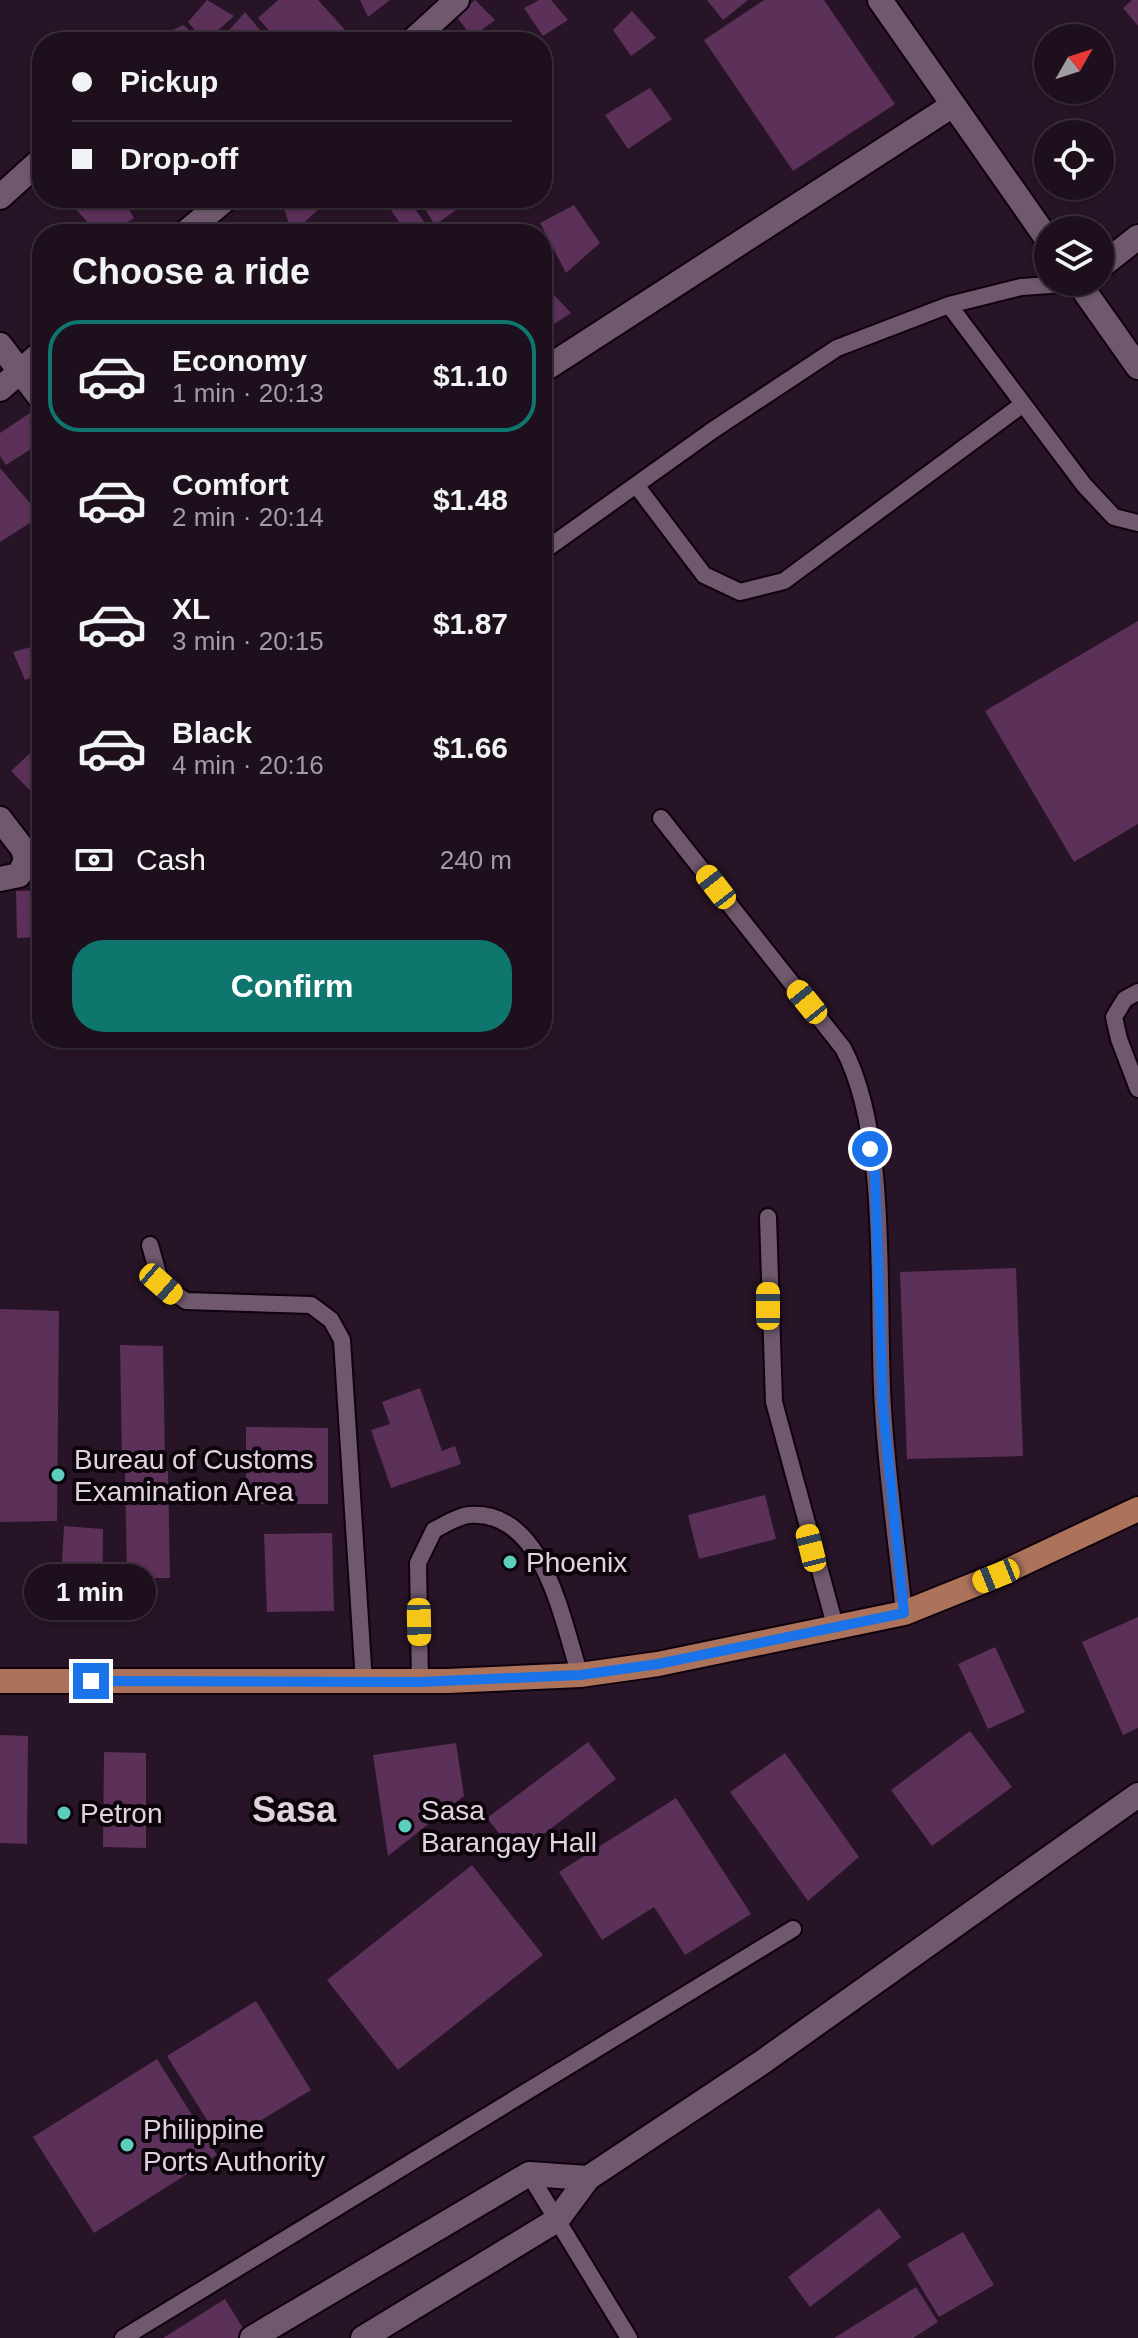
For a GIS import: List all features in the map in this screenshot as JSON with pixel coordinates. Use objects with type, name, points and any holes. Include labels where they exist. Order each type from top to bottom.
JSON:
[{"type":"main road","points":[[0,1681],[420,1682],[580,1675],[836,1629],[904,1613],[996,1576],[1138,1509]]},
{"type":"street","points":[[422,32],[457,0]]},
{"type":"street","points":[[880,0],[1034,220]]},
{"type":"street","points":[[552,365],[953,105]]},
{"type":"street","points":[[0,197],[32,168]]},
{"type":"street","points":[[196,224],[215,208]]},
{"type":"street","points":[[1114,256],[1138,237]]},
{"type":"street","points":[[1089,296],[1138,367]]},
{"type":"street","points":[[0,345],[32,387]]},
{"type":"street","points":[[0,389],[32,360]]},
{"type":"street","points":[[0,819],[23,849],[26,860],[19,875],[4,879]]},
{"type":"street","points":[[363,2338],[557,2220],[588,2178],[761,2063],[1138,1795]]},
{"type":"street","points":[[252,2338],[529,2174],[588,2178]]},
{"type":"lane","points":[[552,545],[837,348],[949,305],[1034,286]]},
{"type":"lane","points":[[949,305],[1084,485],[1114,517],[1138,523]]},
{"type":"lane","points":[[636,485],[704,575],[740,592],[784,581],[1023,404]]},
{"type":"lane","points":[[661,818],[843,1048],[853,1067],[875,1176],[883,1408],[904,1613]]},
{"type":"lane","points":[[1138,992],[1125,999],[1114,1017],[1138,1089]]},
{"type":"lane","points":[[768,1217],[774,1402],[836,1629]]},
{"type":"lane","points":[[150,1245],[161,1284],[174,1295],[203,1303],[311,1305],[331,1320],[342,1340],[364,1682]]},
{"type":"lane","points":[[420,1682],[418,1563],[434,1530],[468,1515],[506,1521],[542,1558],[580,1675]]},
{"type":"lane","points":[[123,2338],[793,1929]]},
{"type":"lane","points":[[529,2174],[629,2338]]},
{"type":"building","points":[[207,0],[234,16],[216,32],[196,32],[188,22]]},
{"type":"building","points":[[278,0],[318,0],[347,32],[270,32],[258,18]]},
{"type":"building","points":[[360,0],[390,0],[368,17]]},
{"type":"building","points":[[475,0],[495,20],[479,32],[468,32],[456,16]]},
{"type":"building","points":[[539,0],[551,0],[568,20],[549,32],[540,32],[524,8]]},
{"type":"building","points":[[707,0],[748,0],[723,20]]},
{"type":"building","points":[[764,0],[824,0],[895,104],[793,171],[704,40]]},
{"type":"building","points":[[1132,0],[1138,0],[1138,26],[1123,8]]},
{"type":"building","points":[[632,11],[656,38],[631,56],[613,30]]},
{"type":"building","points":[[245,12],[262,32],[228,32]]},
{"type":"building","points":[[183,25],[192,32],[169,32]]},
{"type":"building","points":[[650,88],[672,119],[628,149],[605,115]]},
{"type":"building","points":[[574,205],[600,243],[566,273],[552,246],[552,224],[540,223]]},
{"type":"building","points":[[75,208],[128,208],[134,218],[124,224],[89,224]]},
{"type":"building","points":[[284,208],[320,208],[303,224],[289,224]]},
{"type":"building","points":[[390,208],[414,208],[426,224],[400,224]]},
{"type":"building","points":[[424,208],[455,208],[456,210],[434,224]]},
{"type":"building","points":[[552,293],[571,313],[554,324],[552,322]]},
{"type":"building","points":[[32,412],[32,448],[6,465],[0,456],[0,433]]},
{"type":"building","points":[[0,468],[32,505],[32,522],[0,542]]},
{"type":"building","points":[[1138,621],[1138,824],[1074,862],[985,711]]},
{"type":"building","points":[[32,647],[32,677],[25,680],[13,652]]},
{"type":"building","points":[[32,751],[32,793],[11,771]]},
{"type":"building","points":[[32,890],[32,937],[17,938],[16,891]]},
{"type":"building","points":[[1016,1268],[1023,1456],[907,1459],[900,1272]]},
{"type":"building","points":[[0,1309],[59,1311],[57,1521],[0,1522]]},
{"type":"building","points":[[120,1345],[163,1346],[165,1460],[122,1462]]},
{"type":"building","points":[[420,1388],[442,1451],[455,1446],[461,1464],[391,1488],[371,1430],[390,1424],[382,1402]]},
{"type":"building","points":[[246,1427],[328,1428],[328,1504],[246,1504]]},
{"type":"building","points":[[125,1471],[168,1471],[170,1578],[127,1578]]},
{"type":"building","points":[[765,1495],[776,1539],[699,1559],[688,1515]]},
{"type":"building","points":[[64,1526],[103,1529],[102,1618],[59,1616]]},
{"type":"building","points":[[332,1533],[334,1611],[267,1612],[264,1534]]},
{"type":"building","points":[[1138,1617],[1138,1728],[1123,1735],[1082,1642]]},
{"type":"building","points":[[995,1647],[1025,1712],[988,1729],[958,1664]]},
{"type":"building","points":[[970,1731],[1012,1787],[932,1846],[891,1790]]},
{"type":"building","points":[[0,1735],[28,1736],[27,1844],[0,1843]]},
{"type":"building","points":[[588,1742],[616,1779],[516,1855],[487,1818]]},
{"type":"building","name":"Sasa Barangay Hall","points":[[456,1743],[464,1796],[388,1856],[373,1755]]},
{"type":"building","points":[[104,1752],[146,1753],[146,1848],[103,1847]]},
{"type":"building","points":[[785,1753],[859,1857],[808,1901],[730,1792]]},
{"type":"building","points":[[676,1798],[751,1914],[685,1955],[654,1907],[602,1940],[559,1872]]},
{"type":"building","points":[[472,1865],[543,1955],[398,2070],[327,1980]]},
{"type":"building","points":[[256,2001],[311,2090],[222,2144],[167,2056]]},
{"type":"building","points":[[157,2059],[217,2155],[94,2233],[33,2137]]},
{"type":"building","points":[[879,2208],[901,2237],[810,2307],[788,2277]]},
{"type":"building","points":[[963,2232],[994,2285],[939,2317],[907,2264]]},
{"type":"building","points":[[916,2287],[938,2322],[913,2338],[834,2338]]},
{"type":"building","points":[[225,2299],[249,2338],[163,2338]]},
{"type":"place","name":"Bureau of Customs Examination Area","points":[[58,1475]]},
{"type":"place","name":"Phoenix","points":[[510,1562]]},
{"type":"place","name":"Petron","points":[[64,1813]]},
{"type":"place","name":"Sasa Barangay Hall","points":[[405,1826]]},
{"type":"place","name":"Philippine Ports Authority","points":[[127,2145]]},
{"type":"district","name":"Sasa","points":[[294,1809]]},
{"type":"route","points":[[91,1681],[420,1682],[580,1675],[658,1664],[904,1613],[883,1408],[875,1176],[870,1149]]}]
